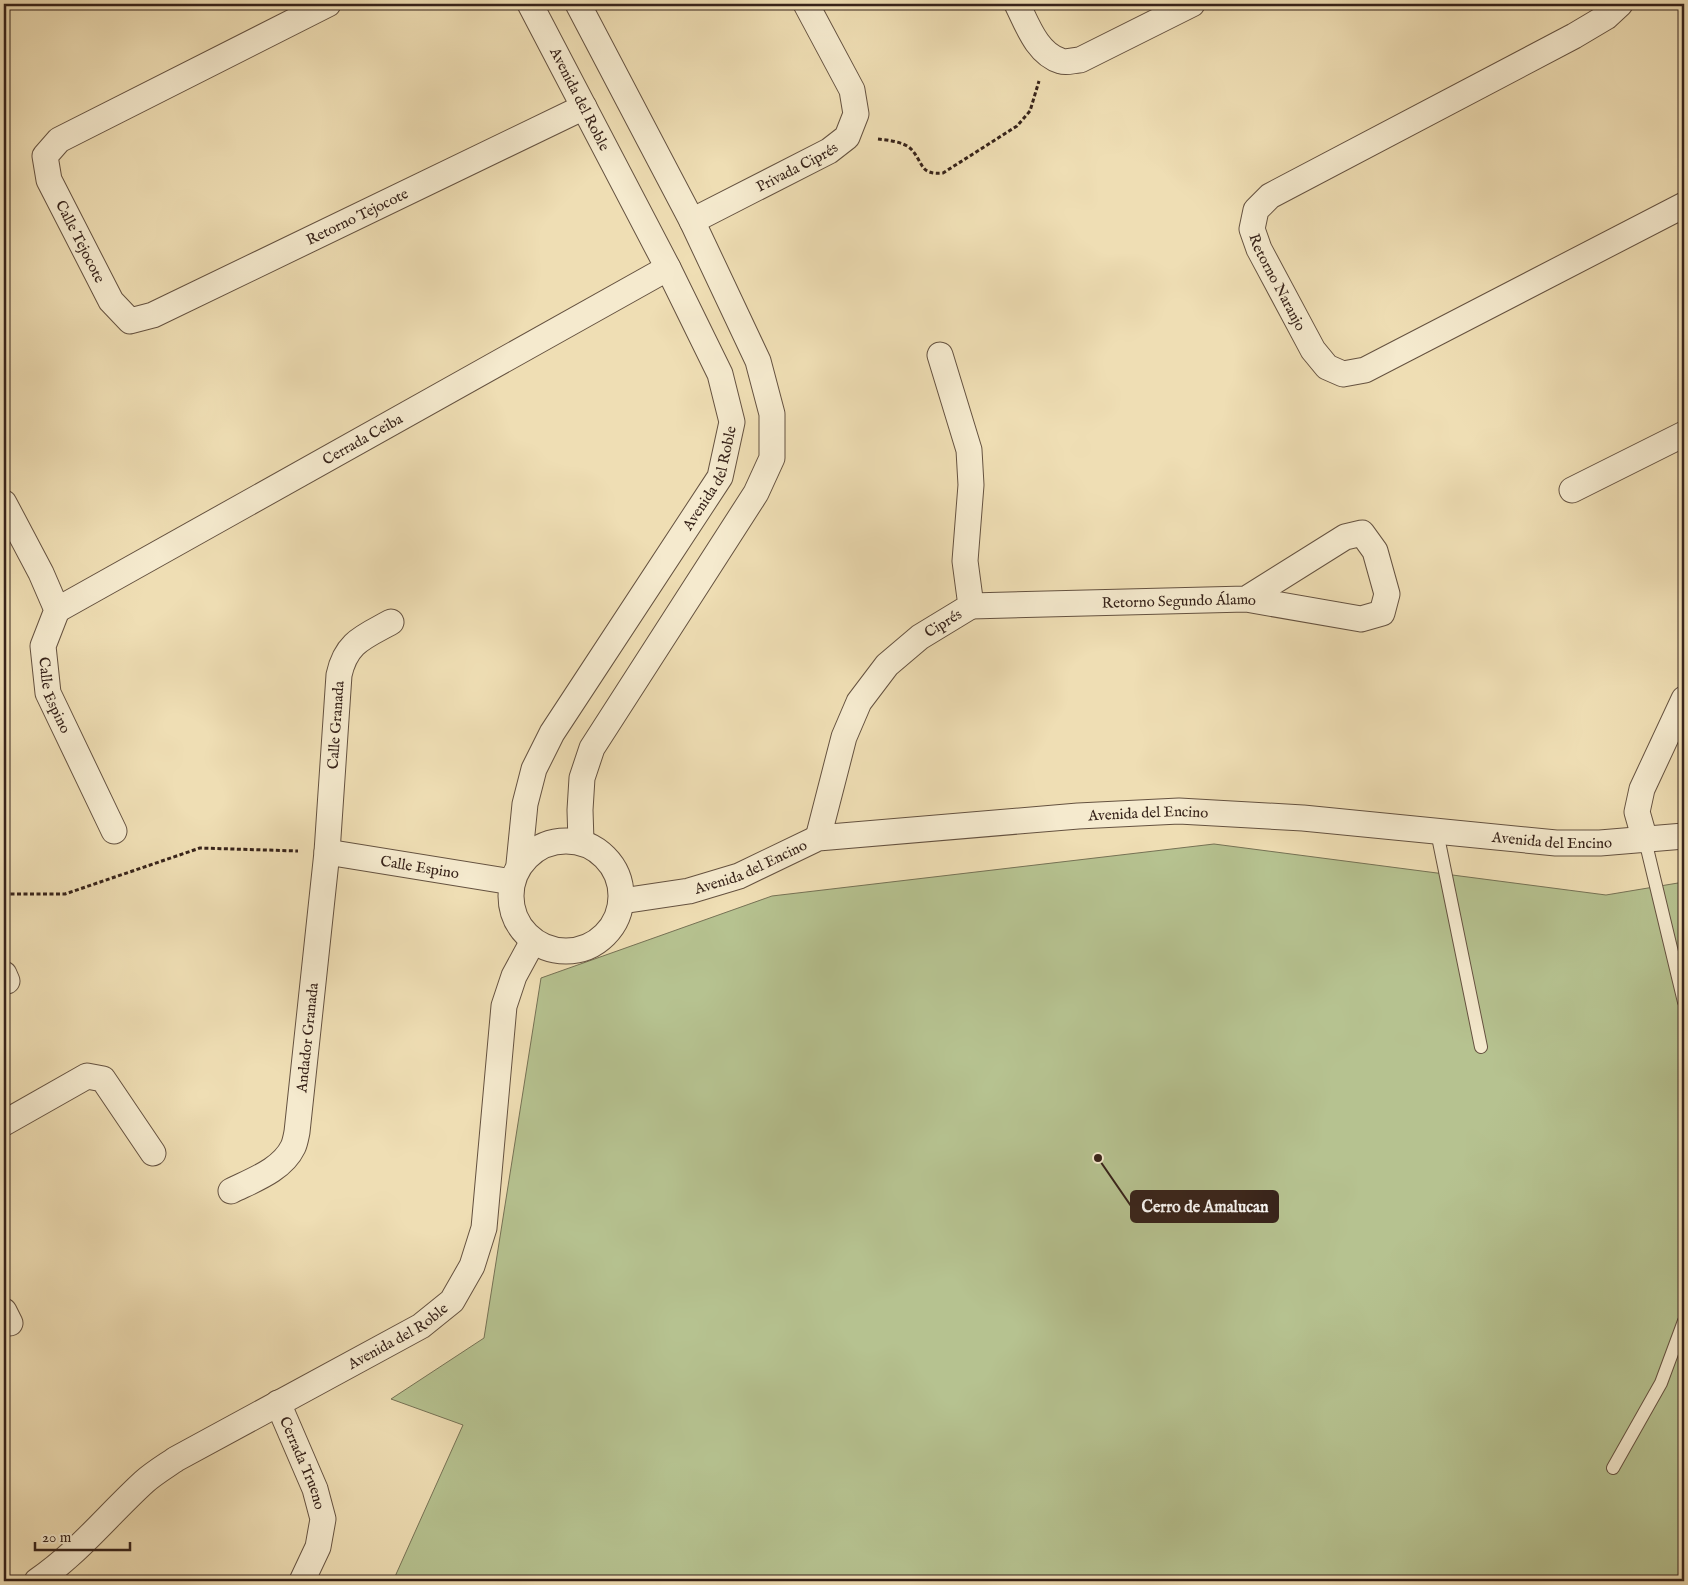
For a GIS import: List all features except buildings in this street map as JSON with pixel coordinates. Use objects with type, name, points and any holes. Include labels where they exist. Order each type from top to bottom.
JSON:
[{"type":"street","name":"Calle Tejocote","points":[[130,321],[112,301],[102,284],[49,180],[45,156],[59,140],[328,4]]},
{"type":"street","name":"Avenida del Roble","points":[[516,873],[525,804],[534,769],[552,733],[720,478],[732,422],[720,374],[668,268],[530,4]]},
{"type":"street","points":[[578,4],[692,221],[758,361],[772,414],[772,458],[756,493],[592,748],[582,778],[581,842]]},
{"type":"street","name":"Privada Ciprés","points":[[692,221],[829,151],[847,137],[856,114],[852,90],[806,4]]},
{"type":"street","points":[[1017,4],[1036,39],[1055,58],[1080,60],[1192,4]]},
{"type":"street","name":"Retorno Naranjo","points":[[1620,4],[1606,17],[1574,36],[1270,196],[1256,210],[1252,229],[1259,249],[1313,350],[1327,367],[1343,374],[1365,370],[1684,205]]},
{"type":"street","name":"Retorno Tejocote","points":[[130,321],[153,315],[584,106]]},
{"type":"street","name":"Cerrada Ceiba","points":[[57,610],[668,268]]},
{"type":"street","name":"Ciprés","points":[[818,838],[844,738],[859,702],[888,665],[920,637],[972,606],[965,561],[971,485],[969,450],[940,355]]},
{"type":"street","points":[[1572,490],[1684,434]]},
{"type":"street","points":[[4,503],[41,573],[57,610]]},
{"type":"street","name":"Retorno Segundo Álamo","points":[[972,606],[1246,599],[1361,619],[1382,614],[1387,594],[1375,551],[1362,533],[1345,537],[1246,599]]},
{"type":"street","name":"Calle Espino","points":[[57,610],[43,646],[48,693],[114,831]]},
{"type":"street","name":"Calle Granada","points":[[328,852],[339,675],[342,660],[350,647],[391,622]]},
{"type":"street","points":[[1645,840],[1637,812],[1642,789],[1684,699]]},
{"type":"street","name":"Avenida del Encino","points":[[622,900],[688,892],[739,876],[818,838],[1078,816],[1179,811],[1303,818],[1556,843],[1600,843],[1684,836]]},
{"type":"street","points":[[564,840],[581,842],[603,855],[618,876],[622,900],[615,923],[599,941],[578,951],[554,950],[533,941],[520,928],[511,904],[516,873],[532,852],[547,843],[564,840]]},
{"type":"street","name":"Calle Espino","points":[[328,852],[516,873]]},
{"type":"street","name":"Andador Granada","points":[[231,1192],[272,1170],[284,1160],[293,1147],[297,1132],[328,852]]},
{"type":"street","name":"Avenida del Roble","points":[[37,1581],[53,1570],[92,1535],[146,1480],[176,1459],[421,1326],[452,1301],[472,1266],[484,1228],[504,1006],[514,976],[533,941]]},
{"type":"street","points":[[4,1123],[87,1076],[103,1079],[153,1153]]},
{"type":"street","name":"Cerrada Trueno","points":[[278,1403],[315,1489],[323,1519],[318,1547],[302,1581]]},
{"type":"lane","points":[[1437,832],[1481,1047]]},
{"type":"lane","points":[[1645,840],[1684,1002]]},
{"type":"lane","points":[[1613,1468],[1662,1383],[1684,1321]]},
{"type":"path","points":[[847,137],[891,140],[911,148],[923,169],[932,174],[943,173],[1017,126],[1030,111],[1055,58]]},
{"type":"path","points":[[4,894],[65,894],[200,848],[328,852]]},
{"type":"green space","points":[[1214,844],[1606,895],[1684,882],[1684,1581],[393,1581],[463,1425],[391,1399],[484,1338],[541,978],[772,896]]},
{"type":"place","name":"Cerro de Amalucan","points":[[1098,1158]]}]
